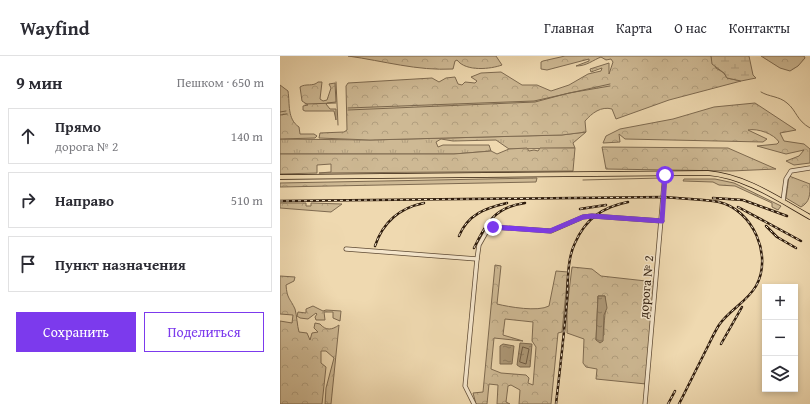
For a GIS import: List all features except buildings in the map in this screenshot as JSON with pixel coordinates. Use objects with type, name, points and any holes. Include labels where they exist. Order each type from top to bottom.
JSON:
[{"type":"main road","points":[[280,178],[665,172],[722,174],[746,182],[810,216]]},
{"type":"street","points":[[782,201],[788,174],[791,170],[810,168]]},
{"type":"street","name":"дорога № 2","points":[[645,404],[662,221],[665,172]]},
{"type":"street","points":[[474,404],[465,386],[479,245],[490,227],[550,231],[583,217],[592,216],[662,221]]},
{"type":"street","points":[[346,249],[477,260]]},
{"type":"green space","points":[[348,56],[496,56],[502,65],[492,68],[472,68],[461,64],[457,60],[455,61],[453,69],[426,69]]},
{"type":"green space","points":[[565,56],[711,56],[716,68],[724,73],[727,78],[741,81],[669,100],[616,119],[612,109],[600,109],[585,121],[586,132],[562,135],[370,140],[319,138],[320,133],[344,132],[347,130],[346,86],[348,83],[432,78],[439,82],[446,78],[455,77],[458,84],[462,85],[465,82],[475,83],[477,81],[471,77],[481,73],[501,72],[522,85],[537,85],[551,91],[569,85],[588,74],[601,71],[602,68],[591,72],[590,69],[609,63],[609,74],[613,62],[611,59],[606,60],[601,57],[580,66],[576,66],[589,61],[589,59],[547,70],[541,69],[541,62]]},
{"type":"green space","points":[[711,56],[749,56],[753,75],[756,78],[741,81],[727,78],[724,73],[712,64]]},
{"type":"green space","points":[[761,56],[804,56],[805,58],[798,66],[790,71],[780,68]]},
{"type":"green space","points":[[322,82],[320,99],[323,101],[327,100],[331,88],[329,84],[335,83],[336,102],[326,104],[330,109],[336,109],[336,120],[334,111],[303,110],[303,106],[308,105],[302,101],[300,87]]},
{"type":"green space","points":[[280,85],[288,91],[292,120],[299,127],[300,134],[314,134],[317,136],[315,138],[280,139]]},
{"type":"green space","points":[[755,103],[796,130],[780,133],[784,141],[804,144],[810,149],[810,163],[794,165],[786,161],[799,156],[804,150],[786,154],[757,146],[777,144],[779,142],[770,134],[756,130],[748,130],[767,139],[763,142],[625,139],[619,134],[620,142],[603,143],[606,136],[620,129],[673,119],[714,107]]},
{"type":"green space","points":[[586,132],[573,143],[575,148],[509,149],[496,140],[453,141],[441,139],[436,142],[438,147],[443,145],[489,145],[491,151],[454,154],[280,154],[280,139],[370,140],[561,135]]},
{"type":"green space","points":[[602,147],[728,148],[776,169],[731,171],[606,169]]},
{"type":"green space","points":[[527,148],[529,151],[538,151],[540,148],[575,148],[573,171],[319,173],[331,172],[331,164],[317,165],[317,173],[280,174],[280,154],[454,154],[491,151],[497,154],[509,149]]},
{"type":"green space","points":[[789,176],[810,184],[809,198],[801,207],[786,198]]},
{"type":"green space","points":[[537,178],[536,182],[280,187],[280,183]]},
{"type":"green space","points":[[684,179],[715,179],[734,183],[781,206],[778,210],[772,207],[772,203],[735,186],[719,185],[713,182],[683,181]]},
{"type":"green space","points":[[280,203],[306,203],[306,206],[311,206],[311,203],[342,204],[331,212],[280,208]]},
{"type":"green space","points":[[495,265],[501,266],[497,304],[523,308],[538,309],[549,306],[556,271],[568,272],[562,332],[558,333],[551,404],[519,404],[520,390],[511,385],[508,386],[506,402],[510,404],[497,404],[498,385],[489,384],[487,404],[476,404],[473,393],[483,392]],"holes":[[[505,319],[533,322],[532,341],[536,347],[533,385],[528,383],[529,378],[526,375],[501,373],[491,369],[494,338],[523,341],[503,335]]]},
{"type":"green space","points":[[572,267],[592,269],[601,276],[655,282],[646,384],[596,379],[597,369],[586,367],[583,363],[584,339],[567,333],[567,308]],"holes":[[[598,296],[605,296],[606,306],[604,335],[596,340]]]},
{"type":"green space","points":[[280,276],[295,277],[294,281],[286,285],[286,290],[295,309],[299,332],[307,333],[310,340],[312,333],[318,332],[314,328],[315,323],[329,329],[339,325],[331,404],[325,404],[326,388],[334,358],[326,351],[321,351],[321,363],[326,367],[322,404],[280,404],[280,321],[292,323],[293,315],[280,314]]},
{"type":"green space","points":[[313,306],[323,311],[341,311],[340,321],[333,318],[333,312],[324,312],[325,320],[316,320],[316,313],[308,319],[297,316],[298,312],[306,313],[306,309]]},
{"type":"water","points":[[598,296],[605,296],[607,308],[604,315],[603,341],[600,343],[596,340]]},
{"type":"water","points":[[520,343],[532,344],[530,367],[520,367],[517,365]]},
{"type":"water","points":[[503,344],[514,346],[512,364],[500,364],[500,346]]},
{"type":"waterway","points":[[336,82],[338,125]]},
{"type":"waterway","points":[[348,108],[534,101],[610,84]]},
{"type":"waterway","points":[[348,110],[535,102],[569,93],[610,86]]},
{"type":"waterway","points":[[761,92],[784,101],[790,106],[799,119],[810,128]]},
{"type":"waterway","points":[[305,104],[336,103]]},
{"type":"waterway","points":[[280,112],[286,111]]},
{"type":"waterway","points":[[280,115],[287,114]]},
{"type":"waterway","points":[[583,180],[661,178]]},
{"type":"railway","points":[[280,201],[665,197],[719,202],[731,207],[742,214],[757,236],[761,248],[761,274],[752,292],[719,325],[679,404]]},
{"type":"railway","points":[[713,198],[743,200],[787,216]]},
{"type":"railway","points":[[556,404],[566,313],[568,271],[572,249],[579,234],[590,220],[611,207],[628,202]]},
{"type":"railway","points":[[375,246],[378,237],[393,217],[407,208],[424,203]]},
{"type":"railway","points":[[459,236],[467,222],[478,213],[507,203]]},
{"type":"railway","points":[[474,248],[483,231],[499,212],[506,208],[525,203]]},
{"type":"railway","points":[[580,209],[606,205]]},
{"type":"railway","points":[[738,207],[801,241]]},
{"type":"railway","points":[[766,226],[777,237],[796,248]]},
{"type":"railway","points":[[721,344],[742,307]]},
{"type":"railway","points":[[668,404],[675,391]]},
{"type":"route","points":[[493,227],[550,231],[583,217],[592,216],[662,221],[665,197],[665,175]]}]
